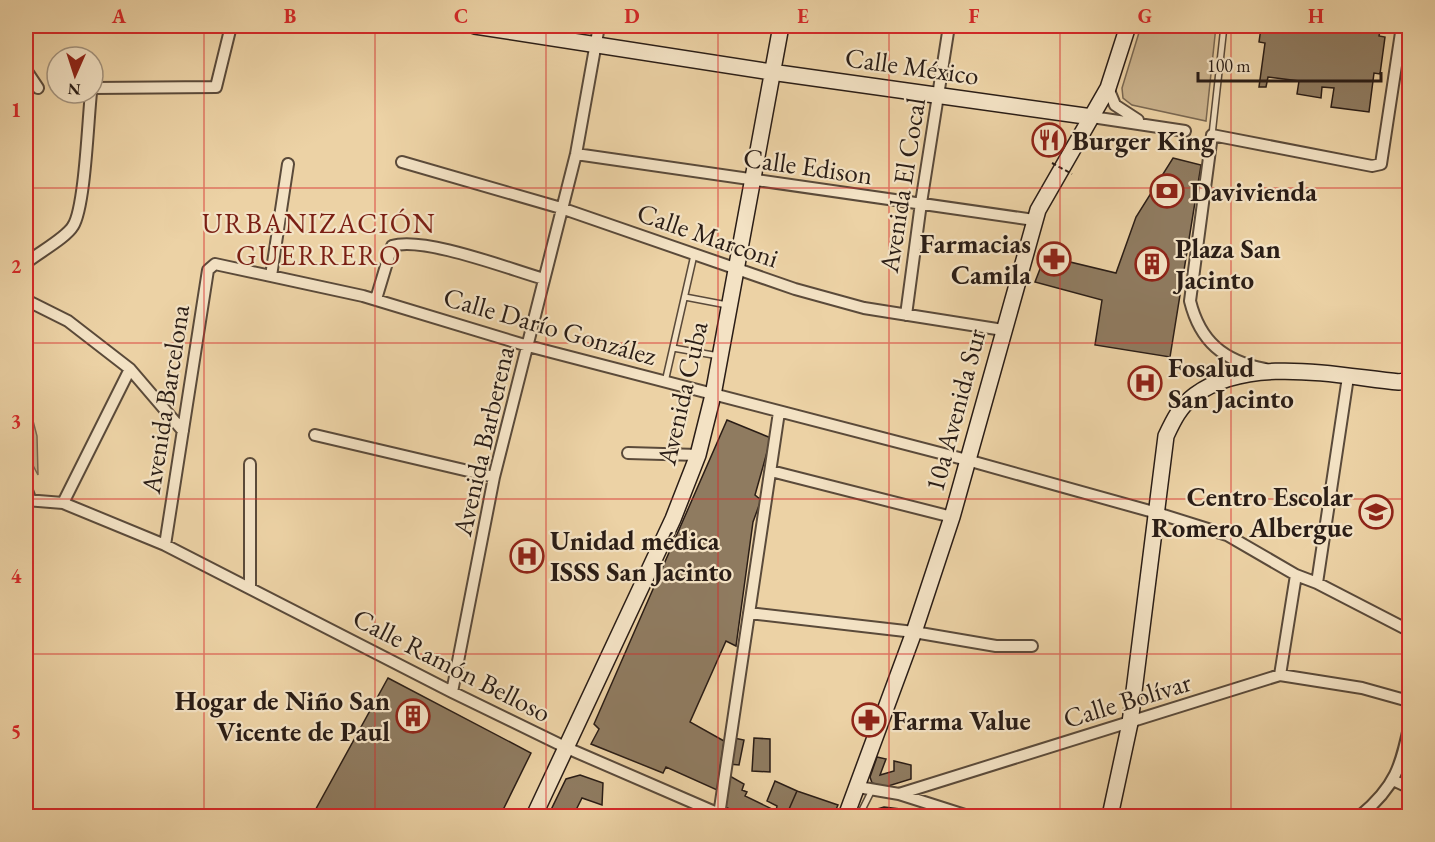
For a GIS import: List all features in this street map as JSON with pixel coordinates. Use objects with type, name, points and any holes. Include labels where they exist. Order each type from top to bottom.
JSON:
[{"type":"main road","name":"Calle México","points":[[475,26],[771,72],[1092,117]]},
{"type":"main road","name":"Avenida Cuba","points":[[534,816],[673,519],[698,455],[713,395],[781,26]]},
{"type":"main road","name":"10a Avenida Sur","points":[[846,816],[865,788],[952,517],[1034,220],[1044,198],[1108,88],[1128,26]]},
{"type":"main road","points":[[1110,816],[1130,723],[1166,436],[1176,414],[1195,395],[1229,378],[1274,370],[1399,382],[1410,380]]},
{"type":"street","points":[[105,88],[212,88],[219,83],[231,26]]},
{"type":"street","name":"Avenida Barberena","points":[[452,692],[495,477],[576,154],[599,26]]},
{"type":"street","name":"Avenida El Cocal","points":[[906,315],[949,26]]},
{"type":"street","points":[[1274,370],[1243,364],[1231,357],[1207,338],[1195,321],[1190,301],[1212,135],[1377,165],[1383,160],[1402,26]]},
{"type":"street","points":[[26,70],[38,88]]},
{"type":"street","points":[[1108,88],[1115,105],[1147,124]]},
{"type":"street","points":[[26,263],[69,231],[75,223],[83,177],[90,105]]},
{"type":"street","points":[[1092,117],[1185,131]]},
{"type":"street","name":"Calle Edison","points":[[576,154],[1034,220]]},
{"type":"street","name":"Calle Marconi","points":[[402,162],[561,208],[795,289],[864,308],[1003,330]]},
{"type":"street","points":[[271,276],[288,164]]},
{"type":"street","points":[[376,299],[383,267],[392,246],[402,243],[424,244],[544,279]]},
{"type":"street","name":"Calle Darío González","points":[[215,264],[376,299],[528,346],[967,460],[1157,513],[1227,535],[1296,575],[1317,583],[1410,632]]},
{"type":"street","name":"Avenida Barcelona","points":[[165,545],[208,270],[215,264]]},
{"type":"street","points":[[26,300],[68,321],[130,369],[183,431]]},
{"type":"street","points":[[63,503],[130,369]]},
{"type":"street","points":[[1317,583],[1348,377]]},
{"type":"street","points":[[722,816],[779,411]]},
{"type":"street","points":[[315,435],[495,477]]},
{"type":"street","points":[[628,453],[698,455]]},
{"type":"street","points":[[250,464],[250,588]]},
{"type":"street","points":[[771,471],[952,517]]},
{"type":"street","points":[[26,488],[28,500]]},
{"type":"street","name":"Calle Ramón Belloso","points":[[28,500],[63,503],[165,545],[452,692],[567,748],[722,816]]},
{"type":"street","points":[[1280,675],[1296,575]]},
{"type":"street","points":[[749,613],[914,632],[996,646],[1032,646]]},
{"type":"street","name":"Calle Bolívar","points":[[865,788],[899,794],[1280,675],[1362,688],[1406,700],[1410,704]]},
{"type":"street","points":[[1360,816],[1393,780],[1401,766],[1410,723]]},
{"type":"street","points":[[1393,780],[1410,788]]},
{"type":"street","points":[[899,794],[968,816]]},
{"type":"lane","points":[[1212,135],[1224,26]]},
{"type":"lane","points":[[665,382],[694,254]]},
{"type":"lane","points":[[685,297],[729,306]]},
{"type":"lane","points":[[673,348],[720,356]]},
{"type":"lane","name":"10a Avenida Sur","points":[[859,816],[865,788]]},
{"type":"path","points":[[1052,163],[1072,174]]},
{"type":"shaded area","points":[[1141,26],[1216,26],[1206,121],[1132,105],[1123,98],[1122,88]]},
{"type":"shaded area","points":[[26,394],[37,436],[38,475],[26,452]]},
{"type":"building","points":[[1268,26],[1381,26],[1379,36],[1385,37],[1380,74],[1374,73],[1369,112],[1331,107],[1334,88],[1322,87],[1321,98],[1297,94],[1299,81],[1268,77],[1266,87],[1259,87],[1265,43],[1259,42],[1261,28],[1267,29]]},
{"type":"building","name":"Plaza San Jacinto","points":[[1173,158],[1201,165],[1170,357],[1095,345],[1102,300],[1035,282],[1045,256],[1116,273],[1136,217]]},
{"type":"building","points":[[727,420],[771,438],[755,495],[761,500],[753,522],[736,646],[726,641],[690,722],[724,741],[717,790],[666,767],[663,773],[591,744],[599,729],[594,724]]},
{"type":"building","name":"Hogar de Niño San Vicente de Paul","points":[[388,678],[531,753],[500,816],[312,816]]},
{"type":"building","points":[[734,738],[744,740],[739,765],[729,764]]},
{"type":"building","points":[[754,738],[770,739],[770,772],[752,771]]},
{"type":"building","points":[[877,757],[886,759],[880,775],[894,771],[894,761],[911,765],[911,779],[885,787],[872,783],[870,777]]},
{"type":"building","points":[[580,775],[603,783],[602,805],[582,798],[573,816],[548,816],[566,779]]},
{"type":"building","points":[[728,775],[744,784],[742,790],[747,792],[745,796],[776,811],[777,806],[767,801],[775,781],[797,791],[786,816],[746,816],[725,807]]},
{"type":"building","points":[[797,791],[838,805],[833,816],[786,816]]},
{"type":"building","points":[[884,807],[900,809],[898,816],[871,816],[874,810]]},
{"type":"place","name":"Burger King","points":[[1049,140]]},
{"type":"place","name":"Davivienda","points":[[1167,191]]},
{"type":"place","name":"Farmacias Camila","points":[[1054,259]]},
{"type":"place","name":"Plaza San Jacinto","points":[[1152,264]]},
{"type":"place","name":"Fosalud San Jacinto","points":[[1145,383]]},
{"type":"place","name":"Centro Escolar Romero Albergue","points":[[1376,512]]},
{"type":"place","name":"Unidad médica ISSS San Jacinto","points":[[527,556]]},
{"type":"place","name":"Hogar de Niño San Vicente de Paul","points":[[413,716]]},
{"type":"place","name":"Farma Value","points":[[869,720]]},
{"type":"district","name":"URBANIZACIÓN GUERRERO","points":[[319,239]]}]
